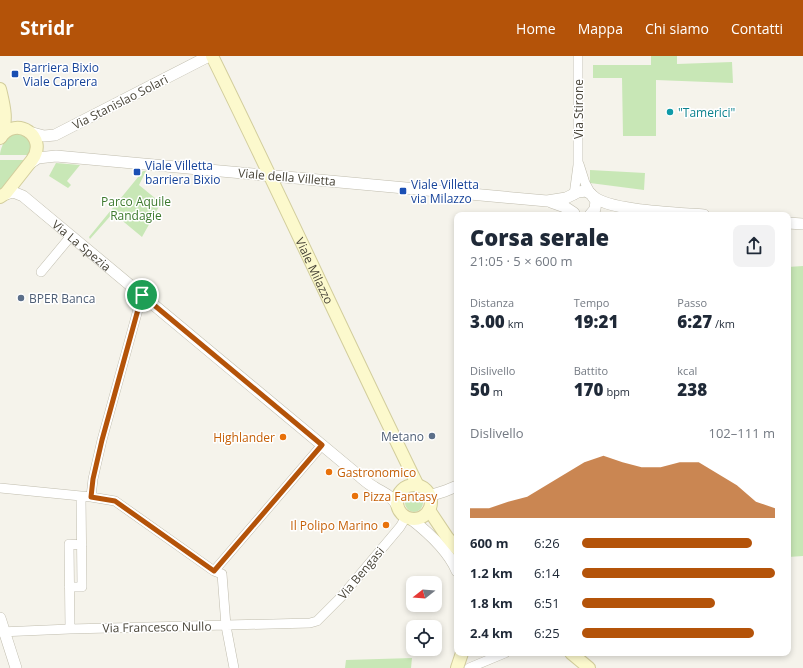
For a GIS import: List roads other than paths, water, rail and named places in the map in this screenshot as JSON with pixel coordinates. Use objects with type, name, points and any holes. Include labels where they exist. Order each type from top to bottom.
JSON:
[{"type":"main road","name":"Viale Milazzo","points":[[210,56],[270,174],[418,486]]},
{"type":"main road","points":[[0,89],[5,109],[5,124],[0,138]]},
{"type":"main road","points":[[0,138],[5,132],[14,128],[23,129],[29,132],[35,139],[37,148],[34,157],[29,164],[1,196]]},
{"type":"main road","points":[[398,507],[398,497],[408,486],[418,486],[427,492],[429,496],[429,510],[421,518],[408,518]]},
{"type":"main road","name":"Via La Spezia","points":[[398,507],[402,515],[408,518]]},
{"type":"main road","points":[[429,510],[454,546]]},
{"type":"main road","points":[[457,668],[458,656]]},
{"type":"main road","points":[[457,668],[461,656]]},
{"type":"main road","points":[[575,656],[589,668]]},
{"type":"street","name":"Via Stanislao Solari","points":[[29,132],[44,136],[55,135],[210,56]]},
{"type":"street","name":"Via Stirone","points":[[573,195],[576,187],[578,161],[578,56]]},
{"type":"street","name":"Viale della Villetta","points":[[29,164],[38,158],[56,156],[547,200],[566,198],[583,191],[592,195]]},
{"type":"street","name":"Via Stirone","points":[[578,161],[585,183],[592,195]]},
{"type":"street","name":"Via La Spezia","points":[[1,196],[13,192],[21,195],[370,485],[389,496],[395,501],[398,507]]},
{"type":"street","points":[[573,195],[570,200],[570,206],[574,212]]},
{"type":"street","points":[[592,195],[601,202],[621,211]]},
{"type":"street","points":[[592,195],[596,203],[593,212]]},
{"type":"street","name":"Viale della Villetta","points":[[547,200],[566,207],[572,212]]},
{"type":"street","points":[[595,212],[600,209],[621,211],[636,209],[670,212]]},
{"type":"street","points":[[791,223],[803,224]]},
{"type":"street","points":[[41,272],[71,236]]},
{"type":"street","points":[[91,497],[93,479],[102,440],[142,295]]},
{"type":"street","points":[[214,571],[322,445]]},
{"type":"street","points":[[429,496],[454,487]]},
{"type":"street","points":[[0,488],[91,497],[115,501],[214,571],[222,574],[226,626],[234,668]]},
{"type":"street","points":[[69,586],[82,587],[81,497]]},
{"type":"street","name":"Via La Spezia","points":[[408,518],[440,545],[454,565]]},
{"type":"street","name":"Via Bengasi","points":[[310,623],[317,621],[341,597],[408,518]]},
{"type":"street","points":[[70,629],[69,544],[82,545]]},
{"type":"street","points":[[0,618],[2,632],[16,668]]},
{"type":"street","name":"Via Francesco Nullo","points":[[2,632],[310,623]]},
{"type":"street","points":[[469,668],[498,656]]},
{"type":"place","name":"Barriera Bixio Viale Caprera","points":[[15,74]]},
{"type":"place","name":"\"Tamerici\"","points":[[670,112]]},
{"type":"place","name":"Viale Villetta barriera Bixio","points":[[137,172]]},
{"type":"place","name":"Viale Villetta via Milazzo","points":[[403,191]]},
{"type":"place","name":"BPER Banca","points":[[21,298]]},
{"type":"place","name":"Metano","points":[[432,436]]},
{"type":"place","name":"Highlander","points":[[283,437]]},
{"type":"place","name":"Gastronomico","points":[[329,472]]},
{"type":"place","name":"Pizza Fantasy","points":[[355,496]]},
{"type":"place","name":"Il Polipo Marino","points":[[386,525]]},
{"type":"park label","name":"Parco Aquile Randagie","points":[[136,208]]}]
